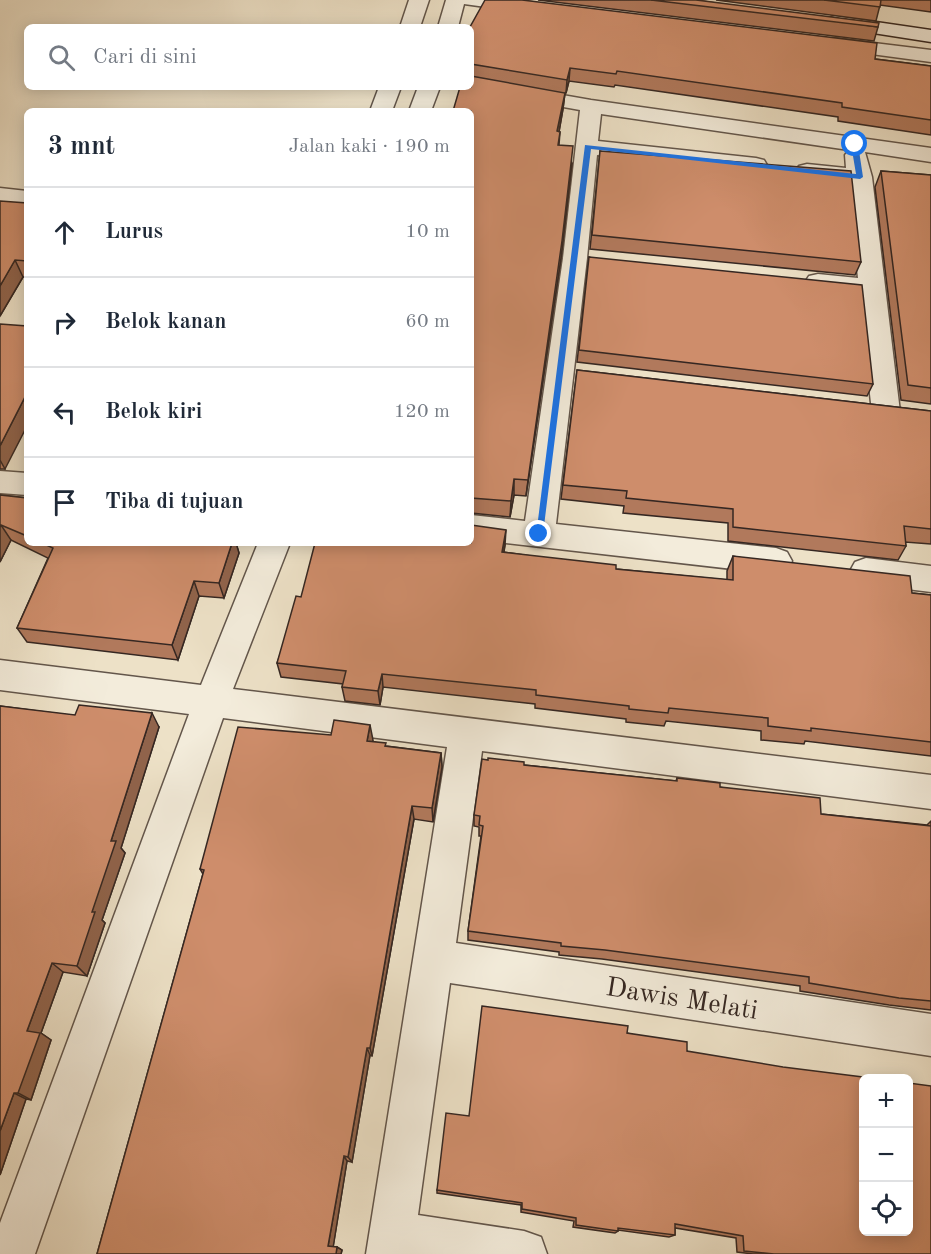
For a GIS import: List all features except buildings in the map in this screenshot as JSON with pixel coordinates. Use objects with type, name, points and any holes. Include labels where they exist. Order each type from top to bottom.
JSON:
[{"type":"street","points":[[411,24],[419,0]]},
{"type":"street","points":[[449,24],[456,0]]},
{"type":"street","points":[[471,0],[554,10]]},
{"type":"street","points":[[814,20],[931,36]]},
{"type":"street","points":[[813,41],[931,56]]},
{"type":"street","points":[[474,86],[591,106],[931,155]]},
{"type":"street","points":[[382,108],[389,90]]},
{"type":"street","points":[[421,108],[428,90]]},
{"type":"street","points":[[539,534],[571,374],[586,259],[591,106]]},
{"type":"street","points":[[855,144],[886,412]]},
{"type":"street","points":[[588,147],[860,177]]},
{"type":"street","points":[[0,195],[24,198]]},
{"type":"street","points":[[793,279],[873,288]]},
{"type":"street","points":[[0,482],[24,484]]},
{"type":"street","points":[[474,527],[800,564]]},
{"type":"street","points":[[12,1254],[211,702],[273,546]]},
{"type":"street","points":[[836,568],[931,579]]},
{"type":"street","points":[[0,675],[931,792]]},
{"type":"street","points":[[466,734],[391,1244],[524,1254]]},
{"type":"street","name":"Dawis Melati","points":[[433,960],[931,1035]]},
{"type":"route","points":[[539,534],[588,147],[860,177],[855,144]]}]
